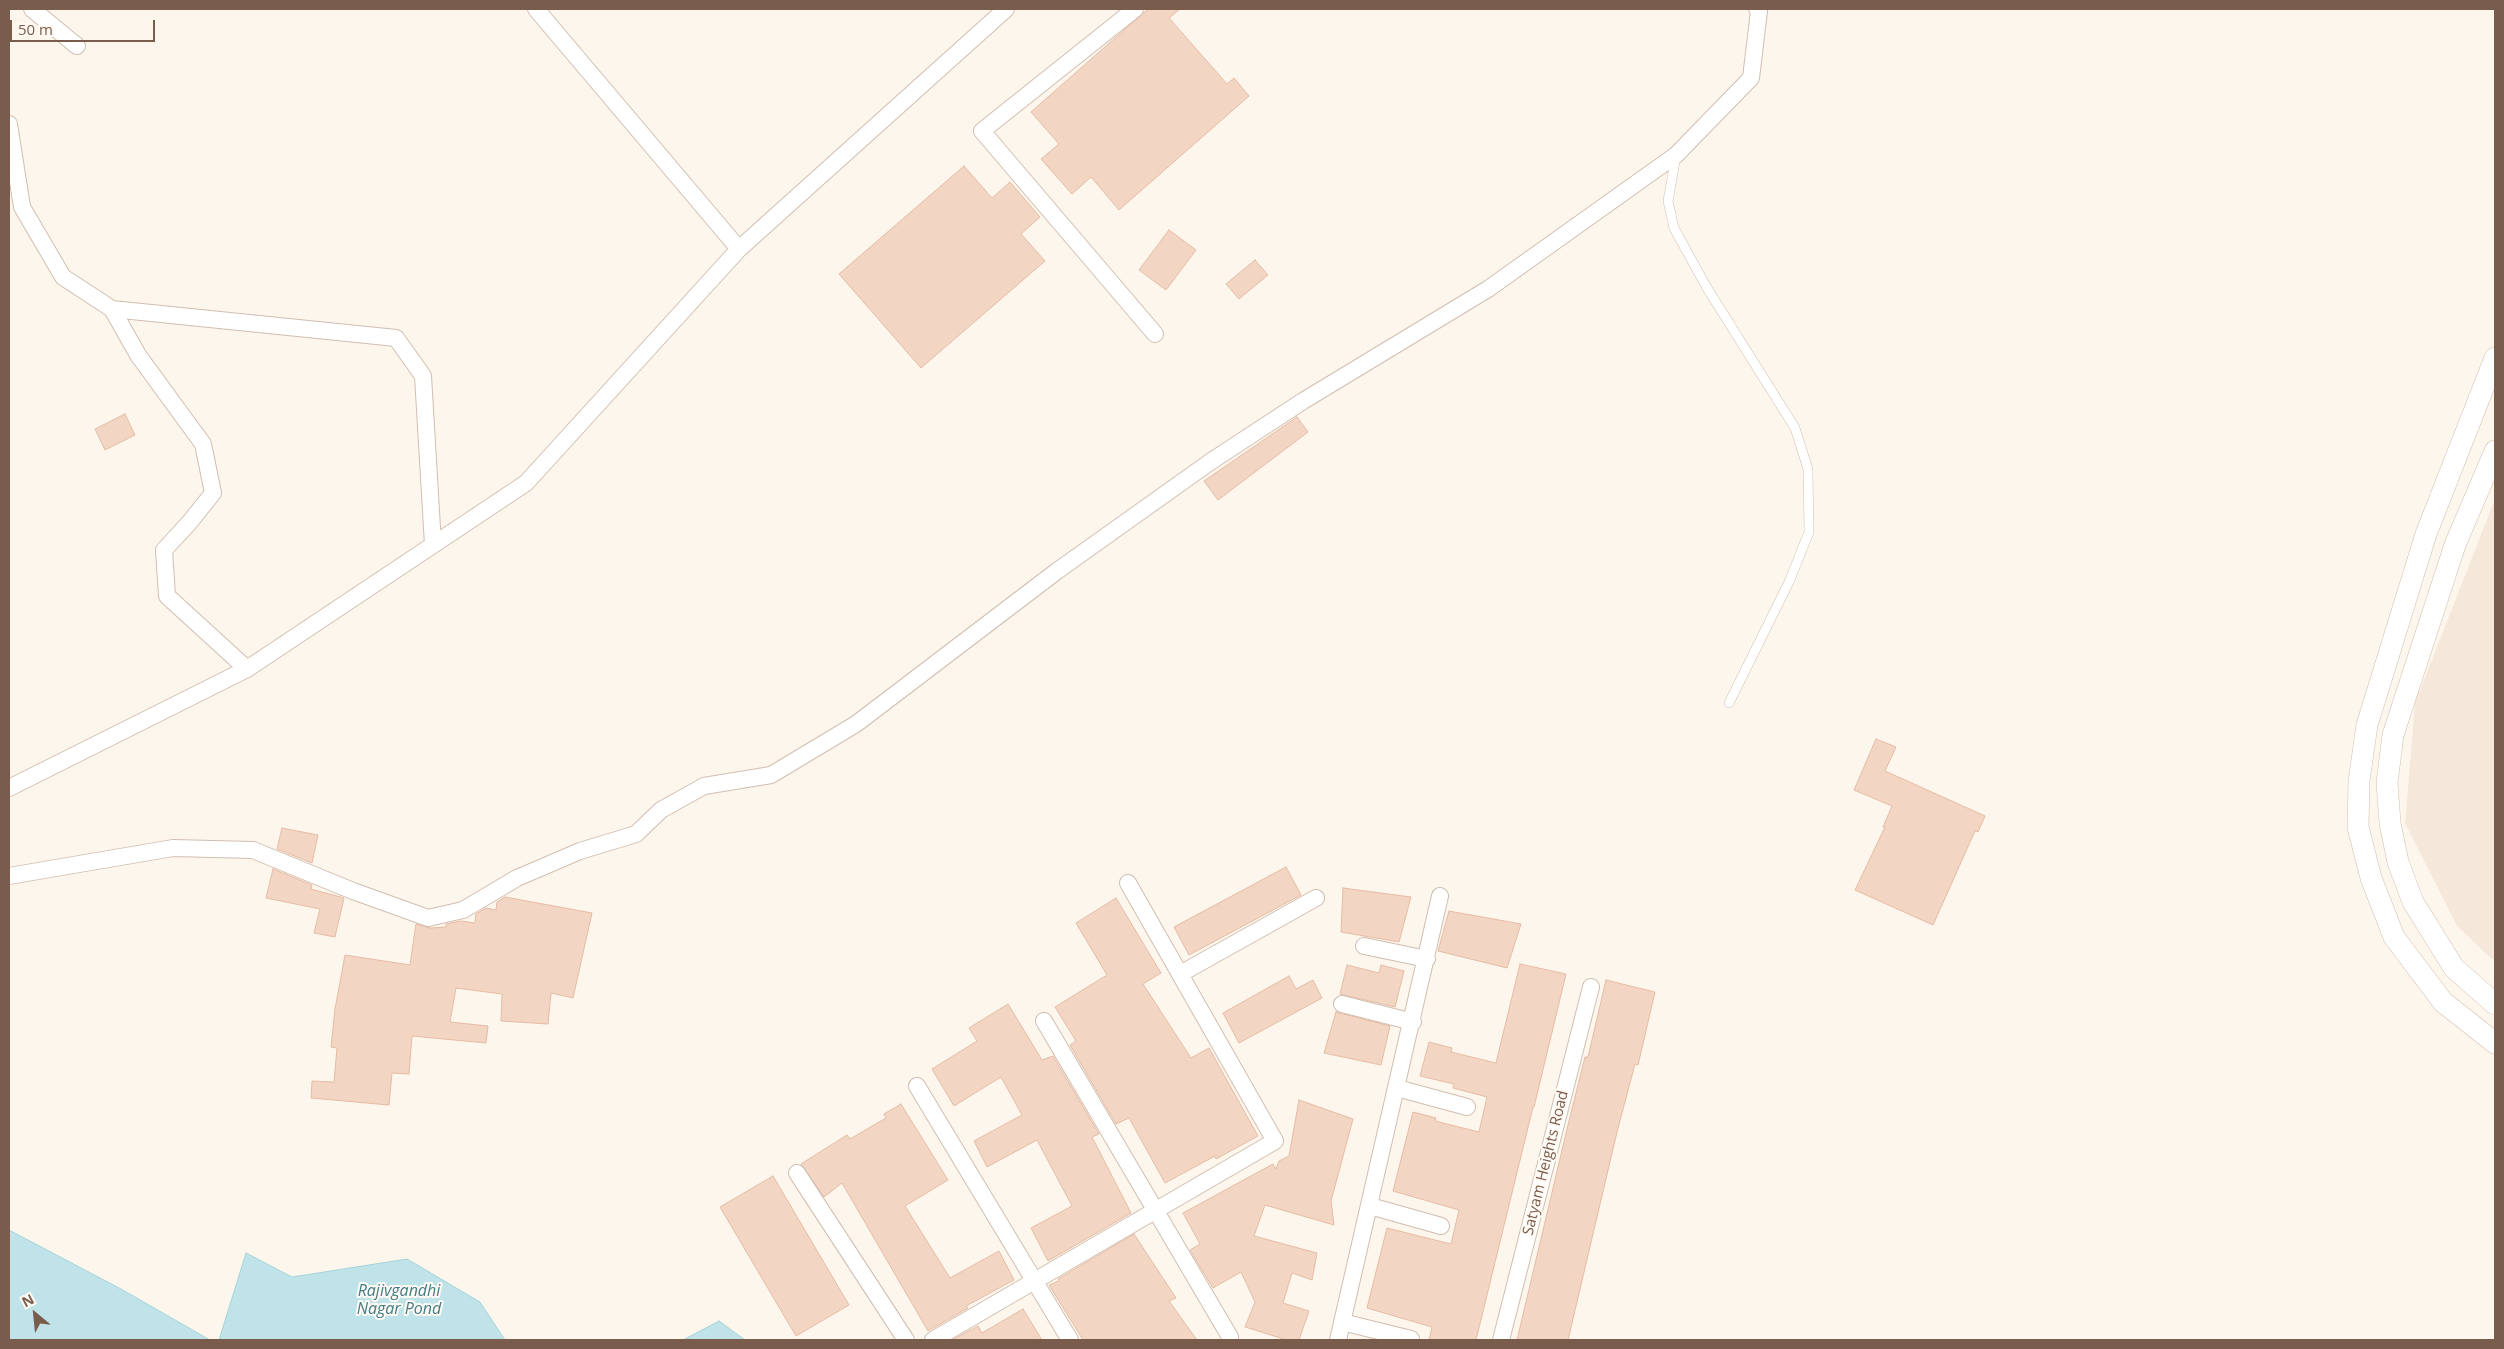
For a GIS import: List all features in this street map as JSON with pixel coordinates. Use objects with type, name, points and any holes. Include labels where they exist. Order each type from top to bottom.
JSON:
[{"type":"street","points":[[32,9],[77,46]]},
{"type":"street","points":[[536,9],[739,249]]},
{"type":"street","points":[[9,788],[246,669],[526,483],[739,249],[1006,9]]},
{"type":"street","points":[[1135,9],[982,130],[1155,334]]},
{"type":"street","points":[[9,876],[173,848],[253,850],[353,891],[428,918],[464,910],[517,878],[580,851],[636,834],[661,810],[704,786],[771,775],[856,724],[1057,571],[1210,462],[1303,402],[1488,289],[1676,155],[1751,78],[1759,12],[1757,9]]},
{"type":"street","points":[[9,124],[22,207],[63,277],[112,310],[138,355],[203,444],[213,493],[189,524],[164,550],[167,596],[246,669]]},
{"type":"street","points":[[112,310],[396,338],[423,376],[433,545]]},
{"type":"street","points":[[2495,358],[2426,534],[2367,725],[2359,781],[2358,827],[2371,878],[2394,937],[2443,1002],[2495,1044]]},
{"type":"street","points":[[2495,451],[2455,545],[2393,735],[2388,783],[2390,823],[2398,862],[2413,902],[2454,968],[2495,1004]]},
{"type":"street","points":[[933,1340],[1275,1141],[1128,883]]},
{"type":"street","points":[[1338,1340],[1413,1022],[1440,896]]},
{"type":"street","points":[[1180,974],[1316,898]]},
{"type":"street","points":[[1364,946],[1427,959]]},
{"type":"street","name":"Satyam Heights Road","points":[[1501,1340],[1591,987]]},
{"type":"street","points":[[1342,1004],[1413,1022]]},
{"type":"street","points":[[1044,1021],[1230,1337]]},
{"type":"street","points":[[917,1086],[1070,1340]]},
{"type":"street","points":[[1397,1088],[1467,1107]]},
{"type":"street","points":[[797,1173],[906,1340]]},
{"type":"street","points":[[1370,1206],[1441,1226]]},
{"type":"street","points":[[1342,1322],[1411,1339]]},
{"type":"lane","points":[[1676,155],[1668,201],[1674,228],[1707,288],[1795,428],[1808,468],[1809,532],[1789,582],[1728,703]]},
{"type":"shaded area","points":[[2495,499],[2495,962],[2457,926],[2405,823],[2415,703]]},
{"type":"water","points":[[9,1230],[121,1289],[210,1340],[9,1340]]},
{"type":"water","name":"Rajivgandhi Nagar Pond","points":[[246,1253],[292,1277],[407,1259],[480,1302],[505,1340],[219,1340]]},
{"type":"water","points":[[719,1321],[745,1340],[683,1340]]},
{"type":"building","points":[[1148,9],[1180,9],[1169,18],[1227,84],[1234,78],[1249,96],[1119,210],[1091,177],[1072,194],[1041,159],[1059,144],[1031,112]]},
{"type":"building","points":[[964,166],[992,198],[1010,182],[1040,217],[1021,234],[1045,261],[921,368],[839,274]]},
{"type":"building","points":[[1169,230],[1196,250],[1166,290],[1139,270]]},
{"type":"building","points":[[1255,260],[1268,275],[1239,299],[1226,284]]},
{"type":"building","points":[[125,414],[135,435],[105,450],[95,429]]},
{"type":"building","points":[[1297,417],[1308,432],[1218,500],[1204,481]]},
{"type":"building","points":[[1876,739],[1896,747],[1885,771],[1985,816],[1978,832],[1975,831],[1933,925],[1855,890],[1885,827],[1883,827],[1892,806],[1854,790]]},
{"type":"building","points":[[282,828],[318,835],[312,863],[277,849]]},
{"type":"building","points":[[1286,867],[1301,895],[1189,955],[1174,927]]},
{"type":"building","points":[[273,869],[312,885],[311,889],[344,898],[335,937],[314,933],[320,909],[266,898]]},
{"type":"building","points":[[1343,888],[1411,897],[1399,942],[1341,932]]},
{"type":"building","points":[[505,897],[592,913],[573,998],[551,993],[548,1024],[501,1021],[502,994],[456,988],[450,1022],[488,1026],[486,1043],[412,1036],[409,1074],[392,1073],[389,1105],[311,1098],[312,1081],[334,1082],[337,1048],[331,1047],[335,1009],[345,955],[410,965],[416,924],[430,928],[446,927],[446,924],[461,921],[475,923],[476,914],[486,908],[496,910],[497,902]]},
{"type":"building","points":[[1116,898],[1161,973],[1143,984],[1191,1058],[1209,1048],[1258,1136],[1216,1159],[1215,1156],[1165,1183],[1129,1118],[1116,1124],[1070,1045],[1076,1041],[1055,1007],[1107,975],[1076,923]]},
{"type":"building","points":[[1449,911],[1521,924],[1507,968],[1438,951]]},
{"type":"building","points":[[1520,964],[1566,974],[1534,1107],[1476,1340],[1429,1340],[1432,1327],[1367,1308],[1387,1228],[1451,1244],[1459,1210],[1393,1191],[1413,1112],[1436,1118],[1435,1121],[1479,1132],[1487,1097],[1453,1088],[1454,1084],[1420,1076],[1429,1042],[1452,1048],[1451,1052],[1496,1063]]},
{"type":"building","points":[[1347,965],[1379,973],[1381,965],[1404,971],[1395,1007],[1340,994]]},
{"type":"building","points":[[1289,976],[1296,989],[1313,980],[1322,998],[1239,1043],[1223,1013]]},
{"type":"building","points":[[1606,980],[1655,992],[1638,1065],[1635,1064],[1617,1132],[1568,1340],[1517,1340],[1568,1125],[1585,1057],[1588,1057]]},
{"type":"building","points":[[1008,1004],[1042,1060],[1053,1056],[1099,1134],[1092,1137],[1131,1213],[1048,1261],[1031,1228],[1072,1206],[1037,1140],[987,1167],[974,1141],[1022,1115],[1001,1077],[954,1106],[932,1069],[977,1041],[969,1028]]},
{"type":"building","points":[[1336,1012],[1390,1026],[1381,1065],[1324,1053]]},
{"type":"building","points":[[1299,1100],[1353,1119],[1331,1201],[1334,1225],[1265,1205],[1254,1236],[1317,1253],[1312,1280],[1292,1273],[1283,1303],[1309,1311],[1299,1340],[1287,1340],[1245,1327],[1255,1302],[1241,1272],[1213,1288],[1190,1250],[1200,1244],[1183,1213],[1273,1164],[1276,1169],[1279,1161],[1289,1156]]},
{"type":"building","points":[[901,1104],[948,1180],[905,1206],[950,1278],[999,1251],[1014,1280],[966,1306],[968,1308],[928,1331],[842,1183],[824,1197],[801,1164],[847,1135],[850,1139],[886,1118],[884,1114]]},
{"type":"building","points":[[773,1176],[849,1305],[796,1336],[720,1207]]},
{"type":"building","points":[[1134,1234],[1176,1298],[1169,1301],[1197,1340],[1083,1340],[1049,1285],[1059,1281],[1058,1279]]},
{"type":"building","points":[[1023,1309],[1042,1340],[952,1340],[978,1326],[982,1333]]}]
